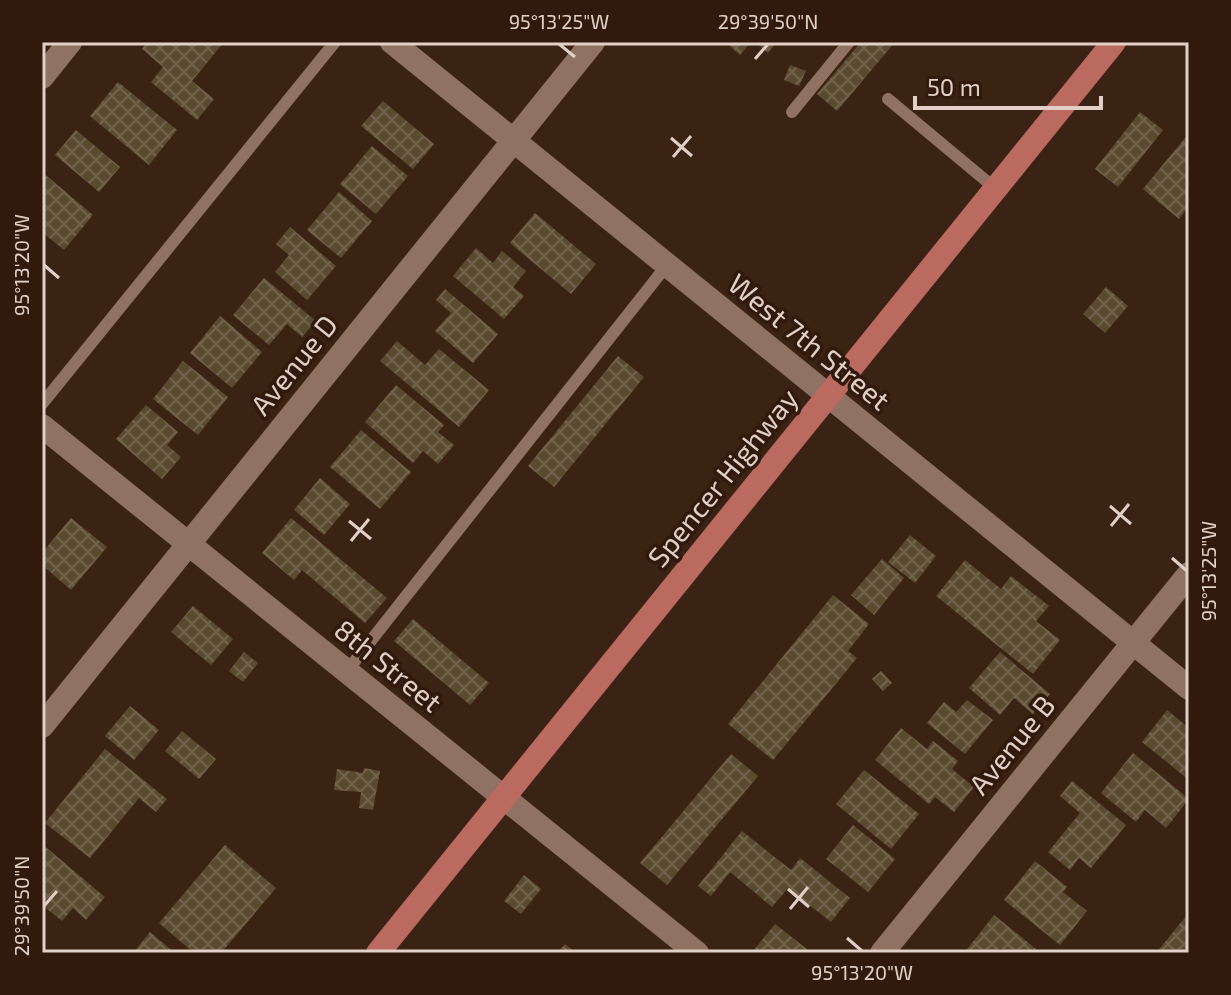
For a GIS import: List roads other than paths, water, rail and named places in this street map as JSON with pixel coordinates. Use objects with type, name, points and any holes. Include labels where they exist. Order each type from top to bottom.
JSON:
[{"type":"main road","name":"Spencer Highway","points":[[378,953],[1112,43]]},
{"type":"street","points":[[42,77],[70,42]]},
{"type":"street","name":"West 7th Street","points":[[392,42],[1189,688]]},
{"type":"street","name":"Avenue D","points":[[42,726],[593,42]]},
{"type":"street","name":"8th Street","points":[[42,426],[697,953]]},
{"type":"street","name":"Avenue B","points":[[882,953],[1189,574]]},
{"type":"lane","points":[[42,404],[335,42]]},
{"type":"lane","points":[[792,112],[849,42]]},
{"type":"lane","points":[[888,99],[996,189]]},
{"type":"lane","points":[[347,671],[667,265]]}]
